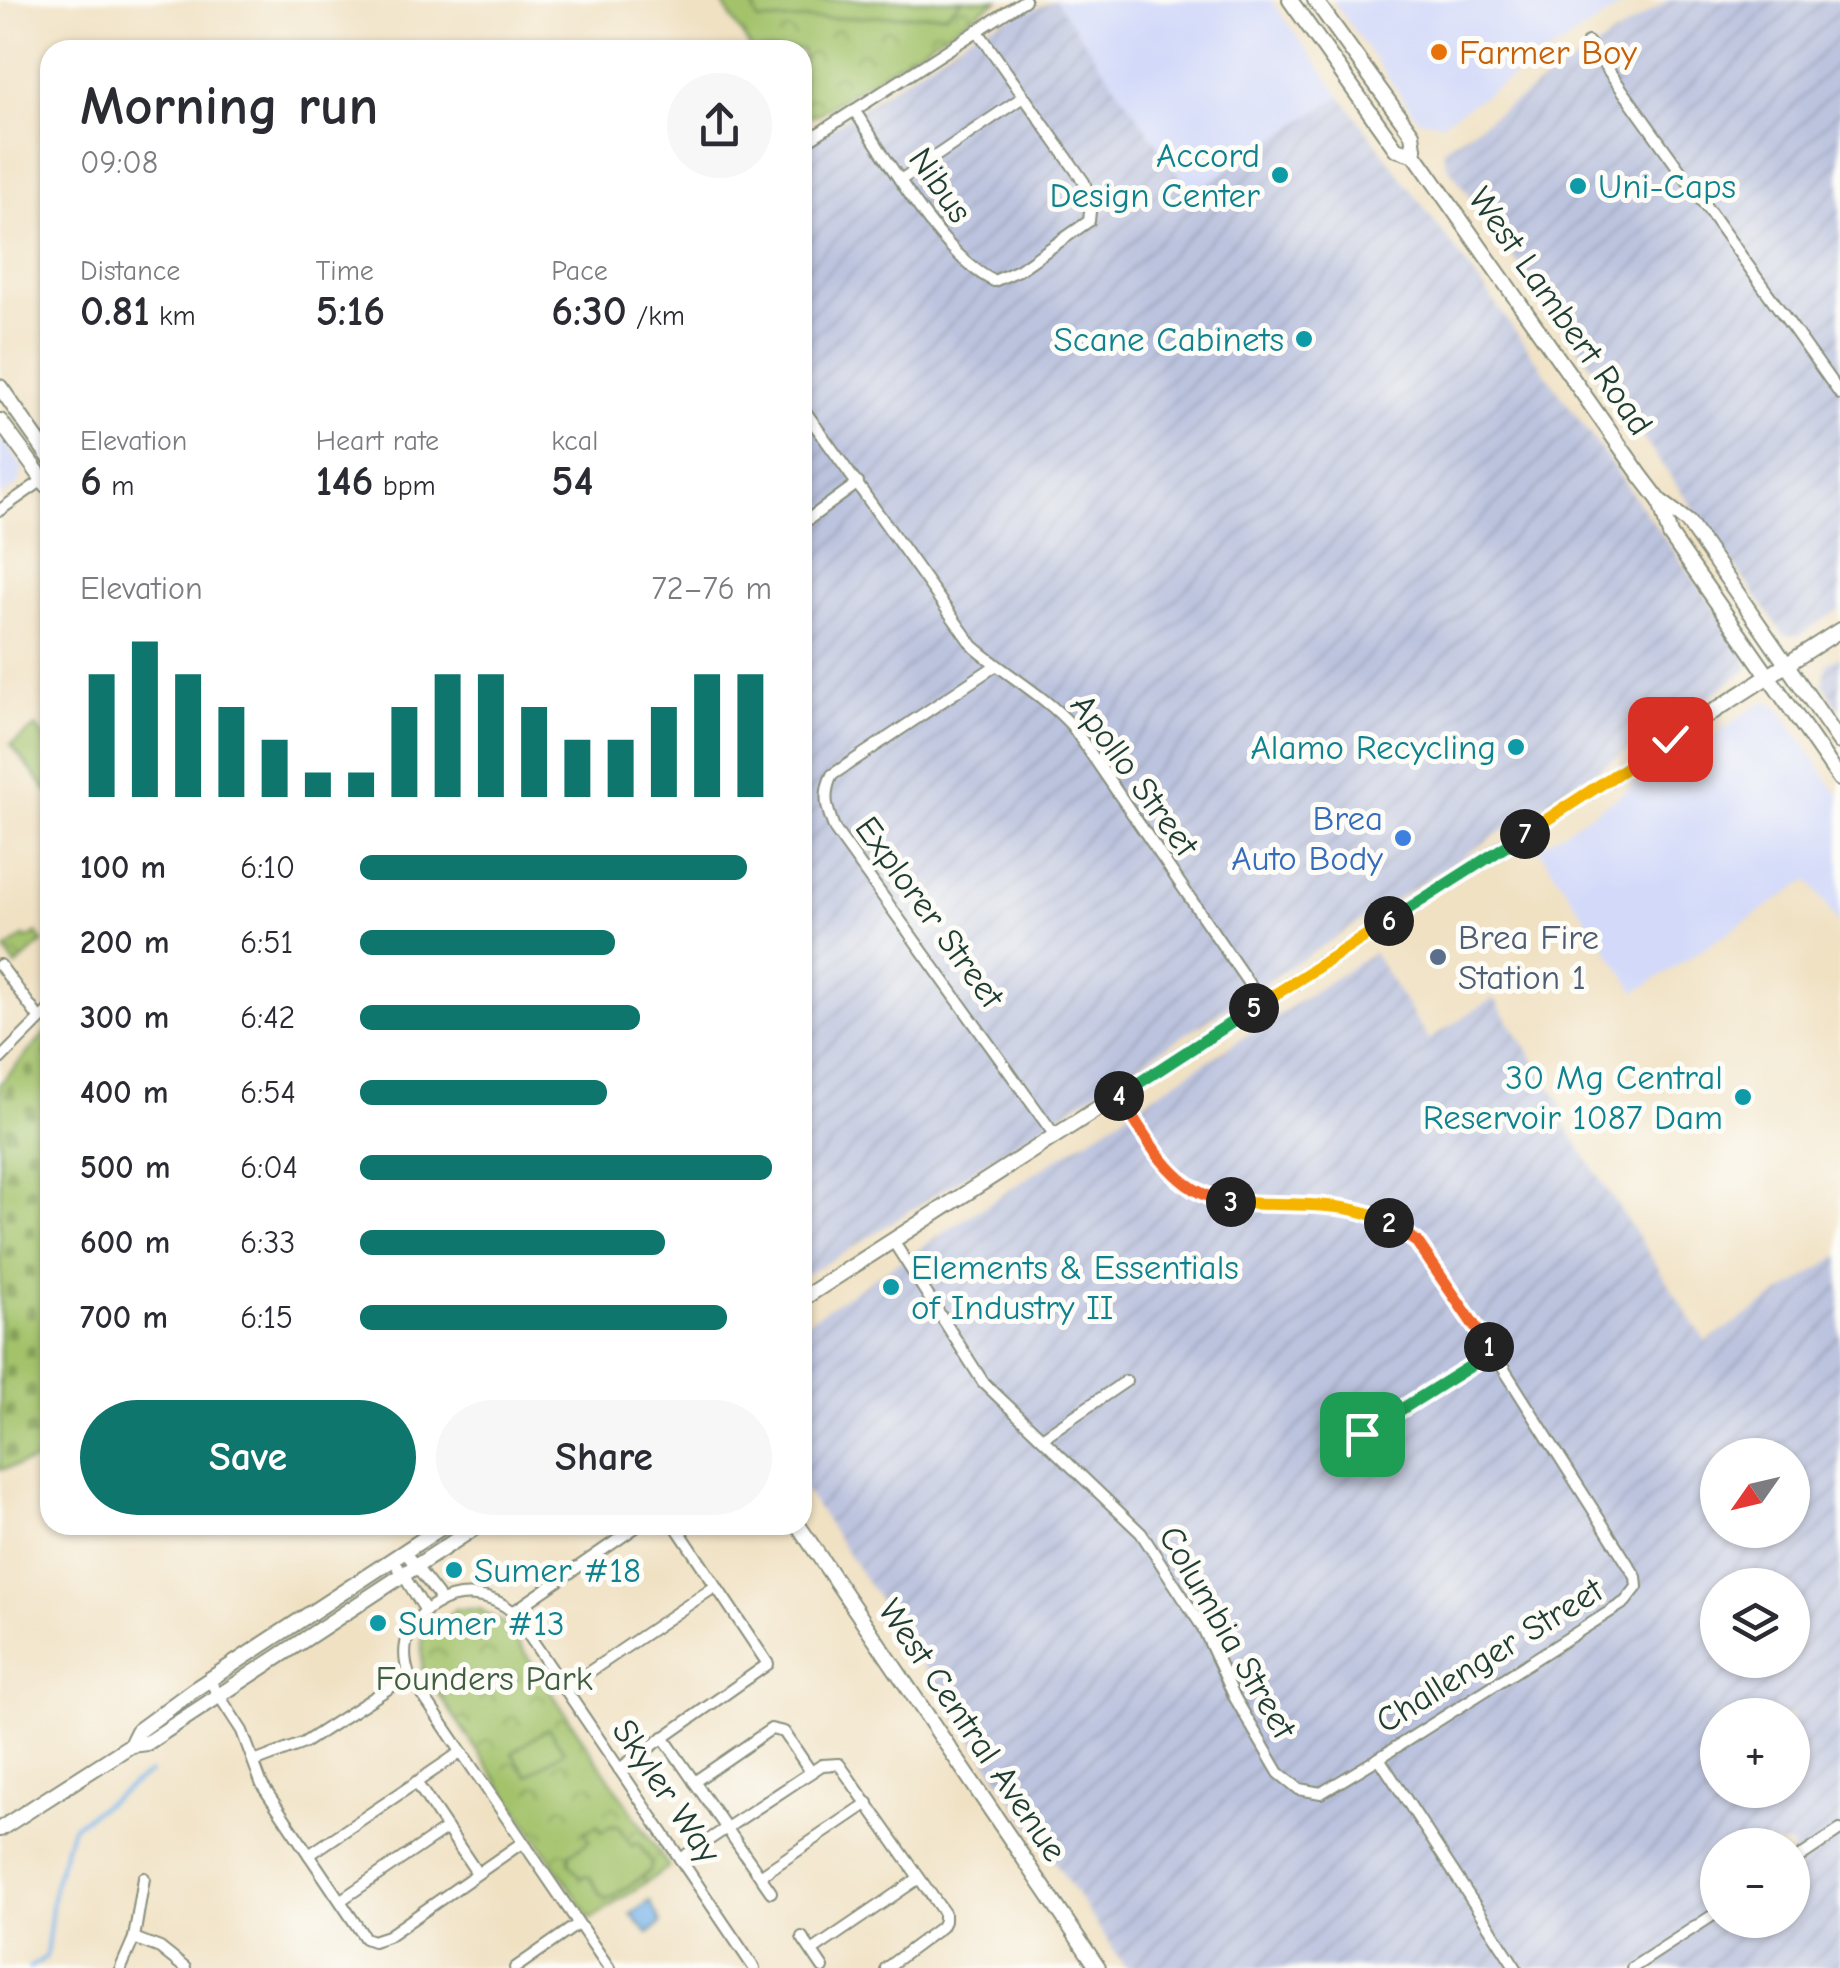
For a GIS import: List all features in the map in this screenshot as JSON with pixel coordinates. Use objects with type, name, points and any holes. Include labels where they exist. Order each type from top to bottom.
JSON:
[{"type":"street","points":[[812,137],[1025,0]]},
{"type":"street","name":"West Lambert Road","points":[[1290,0],[1396,149],[1415,155]]},
{"type":"street","name":"West Lambert Road","points":[[1315,0],[1412,134],[1415,155],[1660,501],[1688,522],[1840,742]]},
{"type":"street","points":[[902,179],[1023,96],[977,30]]},
{"type":"street","points":[[1588,42],[1840,394]]},
{"type":"street","name":"Nibus","points":[[854,110],[954,252],[976,272],[994,281],[1019,270],[1089,220],[1091,202],[1084,182],[1023,96]]},
{"type":"street","points":[[0,388],[40,444]]},
{"type":"street","points":[[0,421],[40,471]]},
{"type":"street","name":"Apollo Street","points":[[812,421],[973,646],[995,666],[1052,704],[1072,726],[1262,1003]]},
{"type":"street","points":[[812,517],[858,483]]},
{"type":"street","points":[[0,510],[40,486]]},
{"type":"street","name":"West Lambert Road","points":[[1660,501],[1670,535],[1840,779]]},
{"type":"street","points":[[812,1293],[1840,630]]},
{"type":"street","name":"Explorer Street","points":[[995,666],[832,775],[825,792],[827,812],[835,830],[1056,1137]]},
{"type":"street","points":[[0,964],[5,982],[39,1018],[0,1059]]},
{"type":"street","name":"Challenger Street","points":[[1119,1096],[1163,1162],[1188,1188],[1216,1200],[1373,1214],[1417,1242],[1493,1352],[1632,1569],[1636,1587],[1625,1602],[1379,1758]]},
{"type":"street","name":"Columbia Street","points":[[893,1241],[984,1382],[1140,1532],[1203,1628],[1235,1698],[1279,1773],[1292,1786],[1321,1792],[1379,1758]]},
{"type":"street","points":[[1362,1434],[1493,1352]]},
{"type":"street","points":[[1042,1438],[1126,1381]]},
{"type":"street","points":[[131,1745],[138,1730],[209,1680],[429,1535]]},
{"type":"street","points":[[0,1829],[131,1745],[147,1743],[464,1535]]},
{"type":"street","points":[[609,1968],[408,1675],[406,1658],[408,1638],[418,1619],[454,1594],[476,1594],[498,1601],[512,1612],[624,1535]]},
{"type":"street","points":[[619,1768],[768,1664],[682,1535]]},
{"type":"street","name":"West Central Avenue","points":[[805,1535],[1098,1968]]},
{"type":"street","points":[[398,1555],[440,1602]]},
{"type":"street","points":[[410,1570],[415,1597],[426,1611]]},
{"type":"street","points":[[564,1688],[716,1586]]},
{"type":"street","name":"Skyler Way","points":[[512,1612],[754,1968]]},
{"type":"street","points":[[254,1762],[304,1743],[408,1675]]},
{"type":"street","points":[[209,1680],[242,1731],[262,1785],[362,1934],[373,1941],[388,1936],[523,1842]]},
{"type":"street","points":[[694,1782],[772,1729],[784,1732],[811,1772]]},
{"type":"street","points":[[663,1737],[771,1892]]},
{"type":"street","points":[[310,1854],[461,1752]]},
{"type":"street","points":[[1379,1758],[1516,1968]]},
{"type":"street","points":[[680,1859],[811,1772],[834,1763],[844,1768],[944,1914],[944,1922],[886,1968]]},
{"type":"street","points":[[416,1782],[477,1873]]},
{"type":"street","points":[[760,1876],[868,1804]]},
{"type":"street","points":[[340,1900],[447,1828]]},
{"type":"street","points":[[1810,1850],[1840,1830]]},
{"type":"street","points":[[120,1968],[134,1938],[144,1878]]},
{"type":"street","points":[[812,1951],[919,1878]]},
{"type":"street","points":[[515,1968],[578,1924]]},
{"type":"street","points":[[1632,1968],[1700,1924]]},
{"type":"street","points":[[802,1937],[823,1968]]},
{"type":"street","points":[[134,1938],[160,1948],[185,1968]]},
{"type":"shaded area","points":[[1055,0],[1271,0],[1341,96],[1192,194]]},
{"type":"shaded area","points":[[1055,0],[1192,193],[1341,96],[1747,653],[1749,667],[1705,701],[812,1271],[812,141],[977,30]]},
{"type":"shaded area","points":[[1332,0],[1631,0],[1442,123],[1418,119]]},
{"type":"shaded area","points":[[1668,0],[1840,0],[1840,609],[1798,636],[1784,635],[1447,165],[1443,149]]},
{"type":"shaded area","points":[[0,434],[23,469],[19,484],[0,497]]},
{"type":"shaded area","points":[[1840,656],[1840,710],[1823,684],[1827,664]]},
{"type":"shaded area","points":[[1768,701],[1779,707],[1840,797],[1840,926],[1809,880],[1636,992],[1538,848]]},
{"type":"shaded area","points":[[1373,953],[1429,1040],[1494,998],[1563,1106],[1557,1112],[1706,1342],[1840,1255],[1840,1968],[1126,1968],[812,1500],[812,1318]]},
{"type":"green space","points":[[720,0],[998,0],[818,114],[812,115],[812,40],[746,40]]},
{"type":"green space","points":[[752,0],[962,0],[947,14],[758,21]]},
{"type":"green space","points":[[36,727],[40,732],[40,782],[11,745]]},
{"type":"green space","points":[[37,933],[40,945],[16,966],[5,950],[25,936],[27,939]]},
{"type":"green space","points":[[40,1039],[40,1460],[0,1470],[0,1084]]},
{"type":"green space","name":"Founders Park","points":[[455,1609],[480,1609],[506,1625],[669,1867],[591,1919],[422,1669],[422,1639],[431,1626],[441,1623]]},
{"type":"green space","points":[[548,1728],[564,1751],[528,1776],[512,1753]]},
{"type":"green space","points":[[597,1825],[602,1832],[618,1826],[632,1846],[638,1843],[652,1863],[650,1871],[611,1898],[603,1897],[590,1877],[580,1877],[569,1862],[570,1854],[589,1841],[585,1833]]},
{"type":"water","points":[[650,1901],[661,1924],[648,1934],[631,1914]]},
{"type":"waterway","points":[[29,1968],[46,1957],[55,1882],[72,1827],[149,1773]]},
{"type":"place","name":"Farmer Boy","points":[[1439,52]]},
{"type":"place","name":"Accord Design Center","points":[[1280,175]]},
{"type":"place","name":"Uni-Caps","points":[[1578,186]]},
{"type":"place","name":"Scane Cabinets","points":[[1304,339]]},
{"type":"place","name":"Alamo Recycling","points":[[1516,747]]},
{"type":"place","name":"Brea Auto Body","points":[[1403,838]]},
{"type":"place","name":"Brea Fire Station 1","points":[[1438,957]]},
{"type":"place","name":"30 Mg Central Reservoir 1087 Dam","points":[[1743,1097]]},
{"type":"place","name":"Elements & Essentials of Industry II","points":[[891,1287]]},
{"type":"place","name":"Sumer #18","points":[[454,1570]]},
{"type":"place","name":"Sumer #13","points":[[378,1623]]},
{"type":"route","points":[[1362,1434],[1493,1352],[1444,1278],[1417,1242],[1373,1214],[1216,1200],[1188,1188],[1163,1162],[1119,1096],[1670,739]]}]
